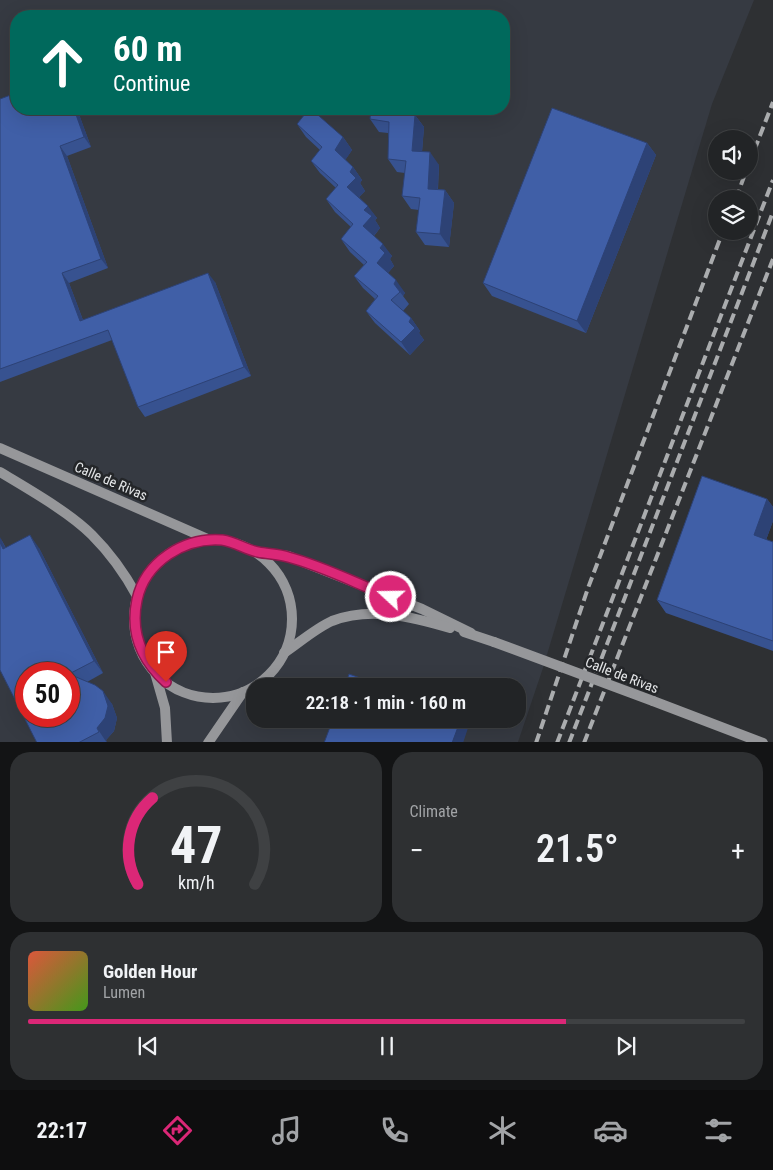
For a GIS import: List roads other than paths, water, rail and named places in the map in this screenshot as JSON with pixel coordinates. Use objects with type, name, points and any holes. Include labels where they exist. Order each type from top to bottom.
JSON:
[{"type":"main road","name":"Calle de Rivas","points":[[0,448],[211,540]]},
{"type":"main road","points":[[0,472],[51,504],[92,534],[124,574],[137,596]]},
{"type":"main road","points":[[211,540],[234,543],[256,552],[277,572],[289,598],[292,626],[284,653],[267,676],[243,691],[222,697],[199,696],[178,689],[155,672],[146,661],[136,636],[135,610],[137,596],[148,574],[165,556],[187,544],[211,540]]},
{"type":"main road","name":"Calle de Rivas","points":[[256,552],[288,556],[422,608],[471,633],[763,742]]},
{"type":"main road","name":"Calle de Rivas","points":[[284,653],[332,622],[364,613],[418,619],[471,633]]},
{"type":"main road","points":[[155,672],[165,708],[167,742]]},
{"type":"main road","points":[[208,742],[243,691]]},
{"type":"railway","points":[[758,141],[773,102]]},
{"type":"railway","points":[[739,190],[743,180]]},
{"type":"railway","points":[[557,742],[773,180]]},
{"type":"railway","points":[[569,742],[773,212]]},
{"type":"railway","points":[[536,742],[588,588],[720,240]]},
{"type":"railway","points":[[584,742],[773,259]]}]
